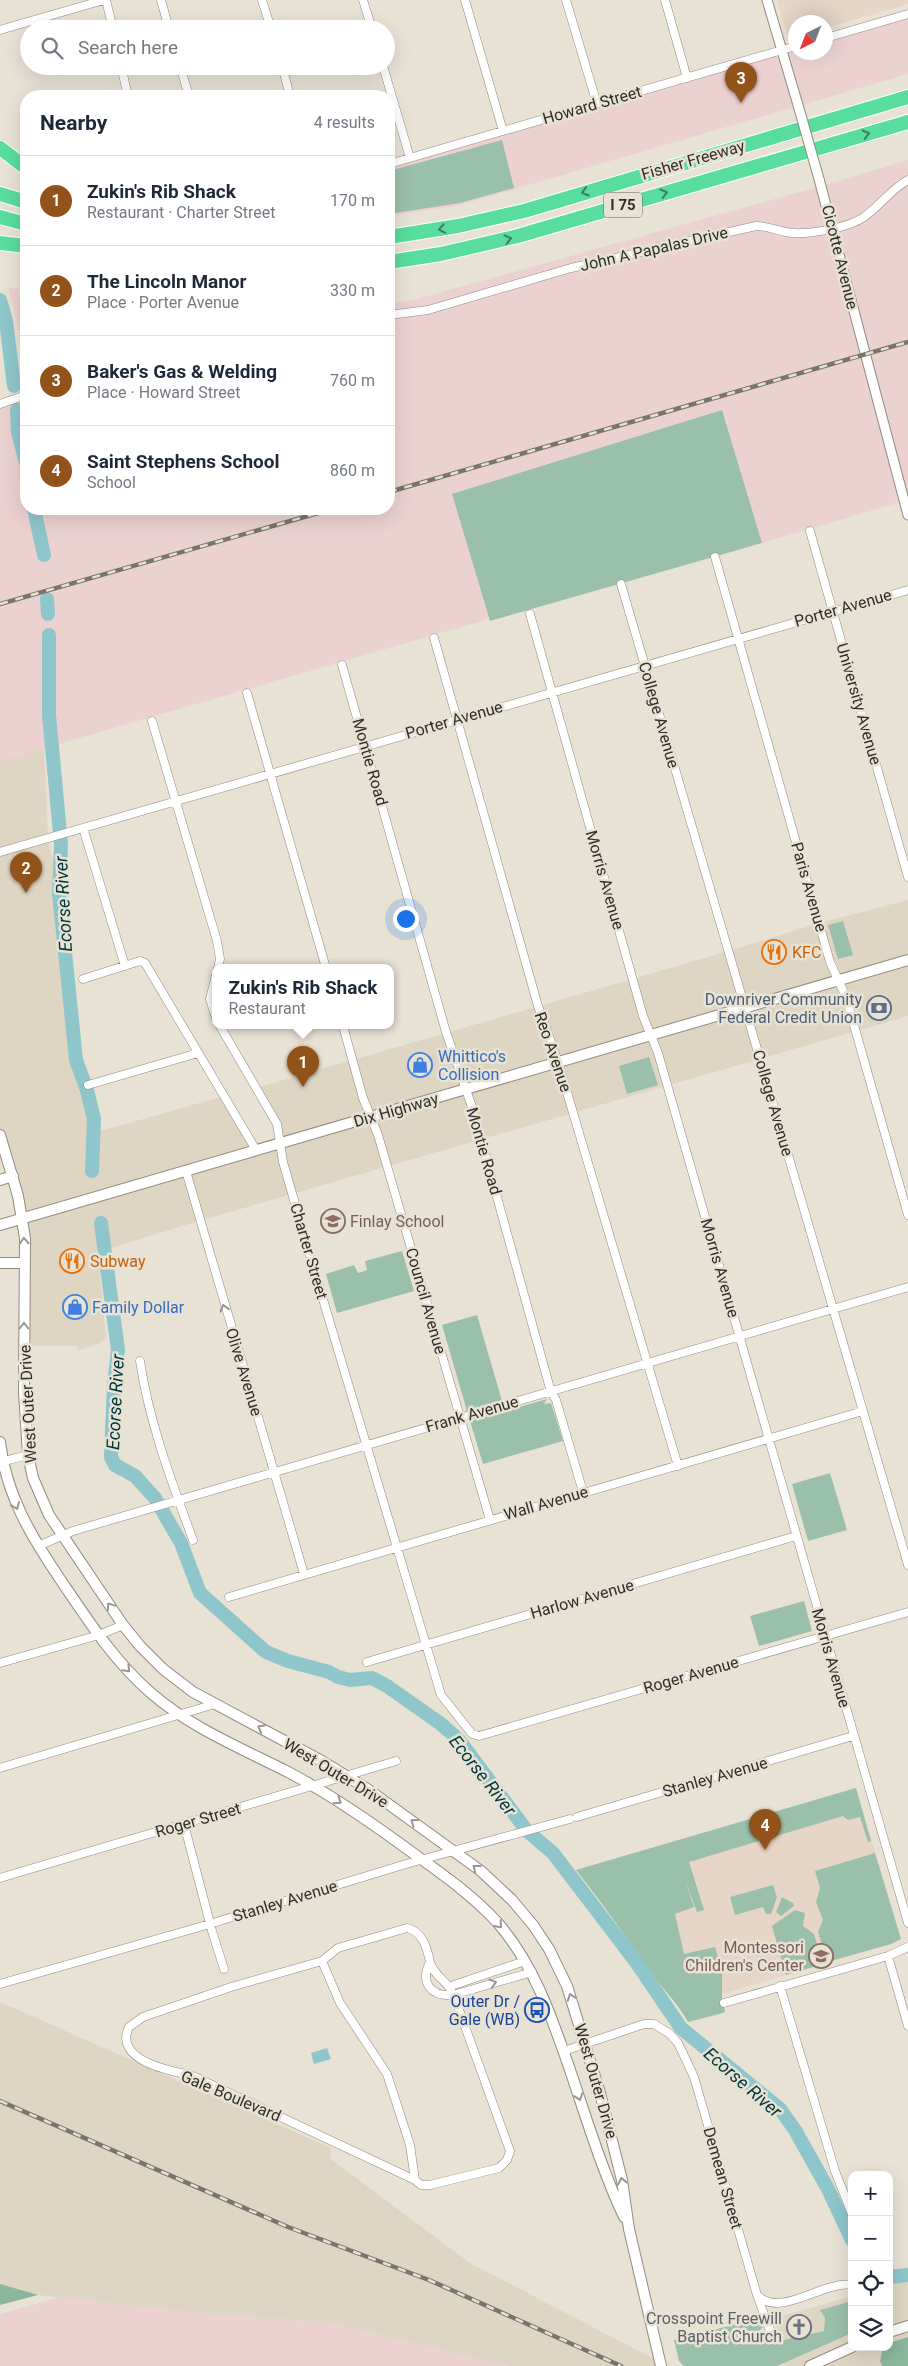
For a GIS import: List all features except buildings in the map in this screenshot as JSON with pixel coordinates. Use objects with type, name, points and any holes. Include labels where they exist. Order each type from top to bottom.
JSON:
[{"type":"highway","name":"Fisher Freeway","points":[[395,236],[458,226],[524,210],[908,97]]},
{"type":"highway","name":"Fisher Freeway","points":[[395,261],[441,254],[518,236],[908,122]]},
{"type":"highway","points":[[0,148],[20,163]]},
{"type":"highway","points":[[0,194],[20,200]]},
{"type":"highway","points":[[0,217],[20,222]]},
{"type":"highway","points":[[0,243],[20,245]]},
{"type":"main road","name":"Dix Highway","points":[[0,1225],[908,960]]},
{"type":"main road","name":"West Outer Drive","points":[[0,1135],[13,1176],[25,1238],[24,1392],[28,1455],[40,1497],[62,1535],[123,1625],[140,1646],[163,1669],[193,1692],[346,1776],[377,1796],[454,1851],[501,1889],[523,1912],[542,1938],[567,1986],[612,2137],[630,2229]]},
{"type":"main road","points":[[0,1180],[13,1176]]},
{"type":"main road","points":[[0,1263],[24,1263]]},
{"type":"main road","name":"West Outer Drive","points":[[0,1442],[1,1461],[16,1506],[38,1546],[99,1635],[137,1680],[181,1715],[314,1786],[422,1860],[457,1885],[488,1912],[514,1944],[532,1972],[564,2051],[608,2182],[630,2229]]},
{"type":"main road","points":[[630,2229],[663,2365]]},
{"type":"main road","points":[[893,2331],[908,2326]]},
{"type":"main road","points":[[810,2366],[848,2349]]},
{"type":"street","points":[[35,20],[105,0],[111,20]]},
{"type":"street","points":[[161,0],[167,20]]},
{"type":"street","points":[[262,0],[268,20]]},
{"type":"street","points":[[363,0],[369,20]]},
{"type":"street","points":[[465,0],[503,131]]},
{"type":"street","points":[[566,0],[596,104]]},
{"type":"street","points":[[665,0],[687,78]]},
{"type":"street","name":"Cicotte Avenue","points":[[767,0],[833,228],[864,355],[908,515]]},
{"type":"street","points":[[833,36],[908,14]]},
{"type":"street","points":[[0,30],[20,24]]},
{"type":"street","name":"Howard Street","points":[[395,162],[788,48]]},
{"type":"street","points":[[123,75],[127,90]]},
{"type":"street","points":[[183,75],[187,90]]},
{"type":"street","points":[[284,75],[288,90]]},
{"type":"street","points":[[386,75],[390,90]]},
{"type":"street","points":[[395,107],[410,158]]},
{"type":"street","name":"John A Papalas Drive","points":[[395,314],[422,311],[571,268],[756,226],[772,227],[786,232],[802,234],[833,228],[863,218],[908,180]]},
{"type":"street","points":[[0,404],[20,397]]},
{"type":"street","name":"University Avenue","points":[[810,531],[908,877]]},
{"type":"street","name":"Paris Avenue","points":[[715,557],[830,962],[846,997],[908,1215]]},
{"type":"street","name":"College Avenue","points":[[620,584],[908,1565]]},
{"type":"street","name":"Porter Avenue","points":[[0,852],[833,610],[908,590]]},
{"type":"street","name":"Morris Avenue","points":[[530,614],[643,1016],[651,1035],[740,1336],[908,1923]]},
{"type":"street","name":"Reo Avenue","points":[[434,638],[538,1006],[558,1062],[678,1466]]},
{"type":"street","name":"Montie Road","points":[[342,665],[446,1032],[472,1107],[551,1392],[556,1400],[583,1492]]},
{"type":"street","points":[[247,693],[325,964]]},
{"type":"street","points":[[152,721],[177,800],[220,951],[218,964]]},
{"type":"street","points":[[83,828],[124,966]]},
{"type":"street","points":[[83,978],[143,962],[256,1150]]},
{"type":"street","points":[[212,991],[210,999],[212,1005]]},
{"type":"street","name":"Charter Street","points":[[222,1029],[277,1124],[280,1143],[316,1276],[442,1698],[475,1736]]},
{"type":"street","name":"Council Avenue","points":[[343,1029],[370,1117],[378,1135],[490,1520]]},
{"type":"street","points":[[88,1085],[198,1053]]},
{"type":"street","name":"Olive Avenue","points":[[186,1171],[199,1221],[304,1574]]},
{"type":"street","name":"Frank Avenue","points":[[38,1546],[62,1535],[162,1505],[908,1287]]},
{"type":"street","points":[[140,1361],[144,1386],[179,1500],[194,1540]]},
{"type":"street","name":"Wall Avenue","points":[[229,1597],[863,1411]]},
{"type":"street","points":[[1,1461],[28,1455]]},
{"type":"street","name":"Harlow Avenue","points":[[367,1662],[796,1536]]},
{"type":"street","name":"Roger Avenue","points":[[475,1736],[908,1612]]},
{"type":"street","points":[[0,1663],[99,1635],[123,1625]]},
{"type":"street","points":[[0,1768],[214,1704]]},
{"type":"street","name":"Stanley Avenue","points":[[0,1984],[853,1736]]},
{"type":"street","name":"Roger Street","points":[[0,1878],[396,1761]]},
{"type":"street","points":[[184,1824],[210,1924],[224,1969]]},
{"type":"street","name":"Gale Boulevard","points":[[407,1928],[414,1931],[423,1940],[430,1962],[439,1977],[451,1986],[508,2144],[509,2156],[499,2168],[430,2185],[422,2185],[415,2180],[191,2075],[164,2069],[142,2060],[129,2049],[126,2040],[127,2030],[136,2020],[232,1987],[322,1961],[338,1948],[407,1928]]},
{"type":"street","points":[[724,2003],[888,1956],[908,1947]]},
{"type":"street","points":[[888,1956],[908,2026]]},
{"type":"street","points":[[322,1961],[340,2003],[387,2074],[410,2145],[415,2180]]},
{"type":"street","points":[[451,1986],[525,1961]]},
{"type":"street","name":"Gale Boulevard","points":[[430,1962],[425,1975],[427,1983],[435,1992],[453,1995]]},
{"type":"street","points":[[453,1995],[532,1972]]},
{"type":"street","points":[[780,1986],[835,2171],[848,2204]]},
{"type":"street","name":"Demean Street","points":[[585,2043],[644,2024],[662,2027],[678,2043],[694,2077],[757,2295],[772,2336]]},
{"type":"street","points":[[564,2051],[585,2043]]},
{"type":"street","points":[[757,2295],[763,2301],[774,2304],[848,2284]]},
{"type":"shaded area","points":[[777,0],[908,0],[908,4],[833,26],[833,15],[788,15],[788,39]]},
{"type":"shaded area","points":[[908,14],[908,74],[460,205],[395,215],[395,162],[788,48],[788,60],[833,60],[833,36]]},
{"type":"shaded area","points":[[908,160],[908,491],[902,493],[904,501],[762,543],[722,410],[453,494],[489,619],[0,761],[0,404],[20,397],[20,515],[395,515],[395,302],[413,300]]},
{"type":"shaded area","points":[[8,287],[20,289],[20,336]]},
{"type":"shaded area","points":[[44,748],[48,839],[59,893],[76,1060],[87,1090],[94,1119],[94,1133],[224,1096],[256,1150],[279,1144],[277,1124],[256,1088],[812,925],[908,900],[908,1016],[192,1223],[98,1252],[106,1338],[98,1344],[77,1351],[77,1346],[24,1346],[25,1238],[0,1135],[0,761]]},
{"type":"shaded area","points":[[856,1788],[901,1939],[891,1944],[722,1994],[679,2005],[657,1980],[610,1913],[576,1870]]},
{"type":"shaded area","points":[[0,2002],[331,2148],[331,2159],[470,2263],[660,2362],[661,2366],[508,2366],[326,2322],[227,2316],[82,2300],[38,2295],[0,2286]]},
{"type":"shaded area","points":[[908,2268],[908,2366],[783,2366],[775,2318],[848,2297],[848,2351],[893,2351],[893,2273]]},
{"type":"shaded area","points":[[59,2297],[227,2316],[326,2322],[508,2366],[0,2366],[0,2314]]},
{"type":"green space","points":[[502,140],[514,188],[460,203],[395,213],[395,169]]},
{"type":"green space","points":[[722,410],[762,543],[490,621],[452,494]]},
{"type":"green space","points":[[843,921],[853,955],[838,959],[828,925]]},
{"type":"green space","points":[[649,1057],[658,1085],[627,1094],[619,1066]]},
{"type":"green space","points":[[402,1251],[414,1291],[337,1313],[326,1274],[354,1265],[358,1273],[367,1270],[365,1261]]},
{"type":"green space","points":[[477,1315],[502,1401],[467,1411],[442,1325]]},
{"type":"green space","points":[[547,1399],[544,1404],[551,1403],[563,1441],[483,1464],[470,1421]]},
{"type":"green space","points":[[830,1473],[847,1530],[808,1541],[792,1484]]},
{"type":"green space","points":[[804,1601],[812,1631],[759,1646],[750,1616]]},
{"type":"green space","points":[[856,1788],[871,1841],[868,1842],[860,1817],[848,1820],[843,1816],[689,1862],[704,1910],[697,1912],[685,1880],[694,1907],[675,1914],[684,1954],[715,1947],[722,1971],[722,2000],[725,2011],[723,2013],[688,2022],[576,1870]]},
{"type":"green space","points":[[875,1853],[901,1939],[891,1944],[827,1962],[818,1932],[823,1920],[816,1902],[820,1888],[815,1871]]},
{"type":"green space","points":[[773,1885],[777,1897],[771,1914],[766,1914],[763,1907],[735,1915],[730,1897]]},
{"type":"green space","points":[[782,1897],[793,1903],[794,1906],[781,1916],[776,1912]]},
{"type":"green space","points":[[795,1910],[805,1913],[803,1926],[814,1934],[823,1964],[786,1975],[772,1926]]},
{"type":"green space","points":[[0,2284],[38,2295],[0,2305]]},
{"type":"green space","points":[[848,2302],[848,2335],[777,2366],[684,2366],[679,2361],[674,2340],[757,2319],[763,2327],[759,2331],[747,2333],[749,2342],[759,2338],[781,2336],[784,2340],[824,2331],[825,2318],[820,2310]]},
{"type":"green space","points":[[908,2337],[908,2366],[882,2366],[880,2361],[882,2351],[893,2351],[893,2342]]},
{"type":"water","points":[[327,2048],[331,2059],[314,2064],[311,2053]]},
{"type":"waterway","name":"Ecorse River","points":[[0,300],[6,321],[14,386]]},
{"type":"waterway","name":"Ecorse River","points":[[17,410],[20,440]]},
{"type":"waterway","name":"Ecorse River","points":[[35,515],[44,555]]},
{"type":"waterway","name":"Ecorse River","points":[[47,599],[48,614]]},
{"type":"waterway","name":"Ecorse River","points":[[49,635],[49,715],[61,844],[59,893],[76,1060],[87,1090],[94,1119],[92,1171]]},
{"type":"waterway","name":"Ecorse River","points":[[101,1223],[118,1350],[114,1385],[111,1457],[115,1465],[135,1476],[155,1498],[181,1543],[200,1593],[266,1652],[288,1661],[350,1680],[372,1678],[387,1686],[441,1724],[459,1740],[527,1831],[553,1853],[636,1962],[681,2028],[780,2109],[795,2130],[828,2189],[848,2232]]},
{"type":"waterway","name":"Ecorse River","points":[[893,2277],[908,2275]]},
{"type":"railway","points":[[395,490],[908,342]]},
{"type":"railway","points":[[0,604],[311,515]]},
{"type":"railway","points":[[0,2101],[288,2227],[429,2280],[621,2366]]},
{"type":"place","name":"Baker's Gas & Welding","points":[[741,103]]},
{"type":"place","name":"The Lincoln Manor","points":[[26,893]]},
{"type":"place","name":"KFC","points":[[774,952]]},
{"type":"place","name":"Downriver Community Federal Credit Union","points":[[879,1008]]},
{"type":"place","name":"Whittico's Collision","points":[[420,1065]]},
{"type":"place","name":"Zukin's Rib Shack","points":[[303,1087]]},
{"type":"place","name":"Finlay School","points":[[333,1221]]},
{"type":"place","name":"Subway","points":[[72,1261]]},
{"type":"place","name":"Family Dollar","points":[[75,1307]]},
{"type":"place","name":"Saint Stephens School","points":[[765,1850]]},
{"type":"place","name":"Montessori Children's Center","points":[[821,1956]]},
{"type":"place","name":"Outer Dr / Gale (WB)","points":[[537,2010]]},
{"type":"place","name":"Crosspoint Freewill Baptist Church","points":[[799,2327]]}]
